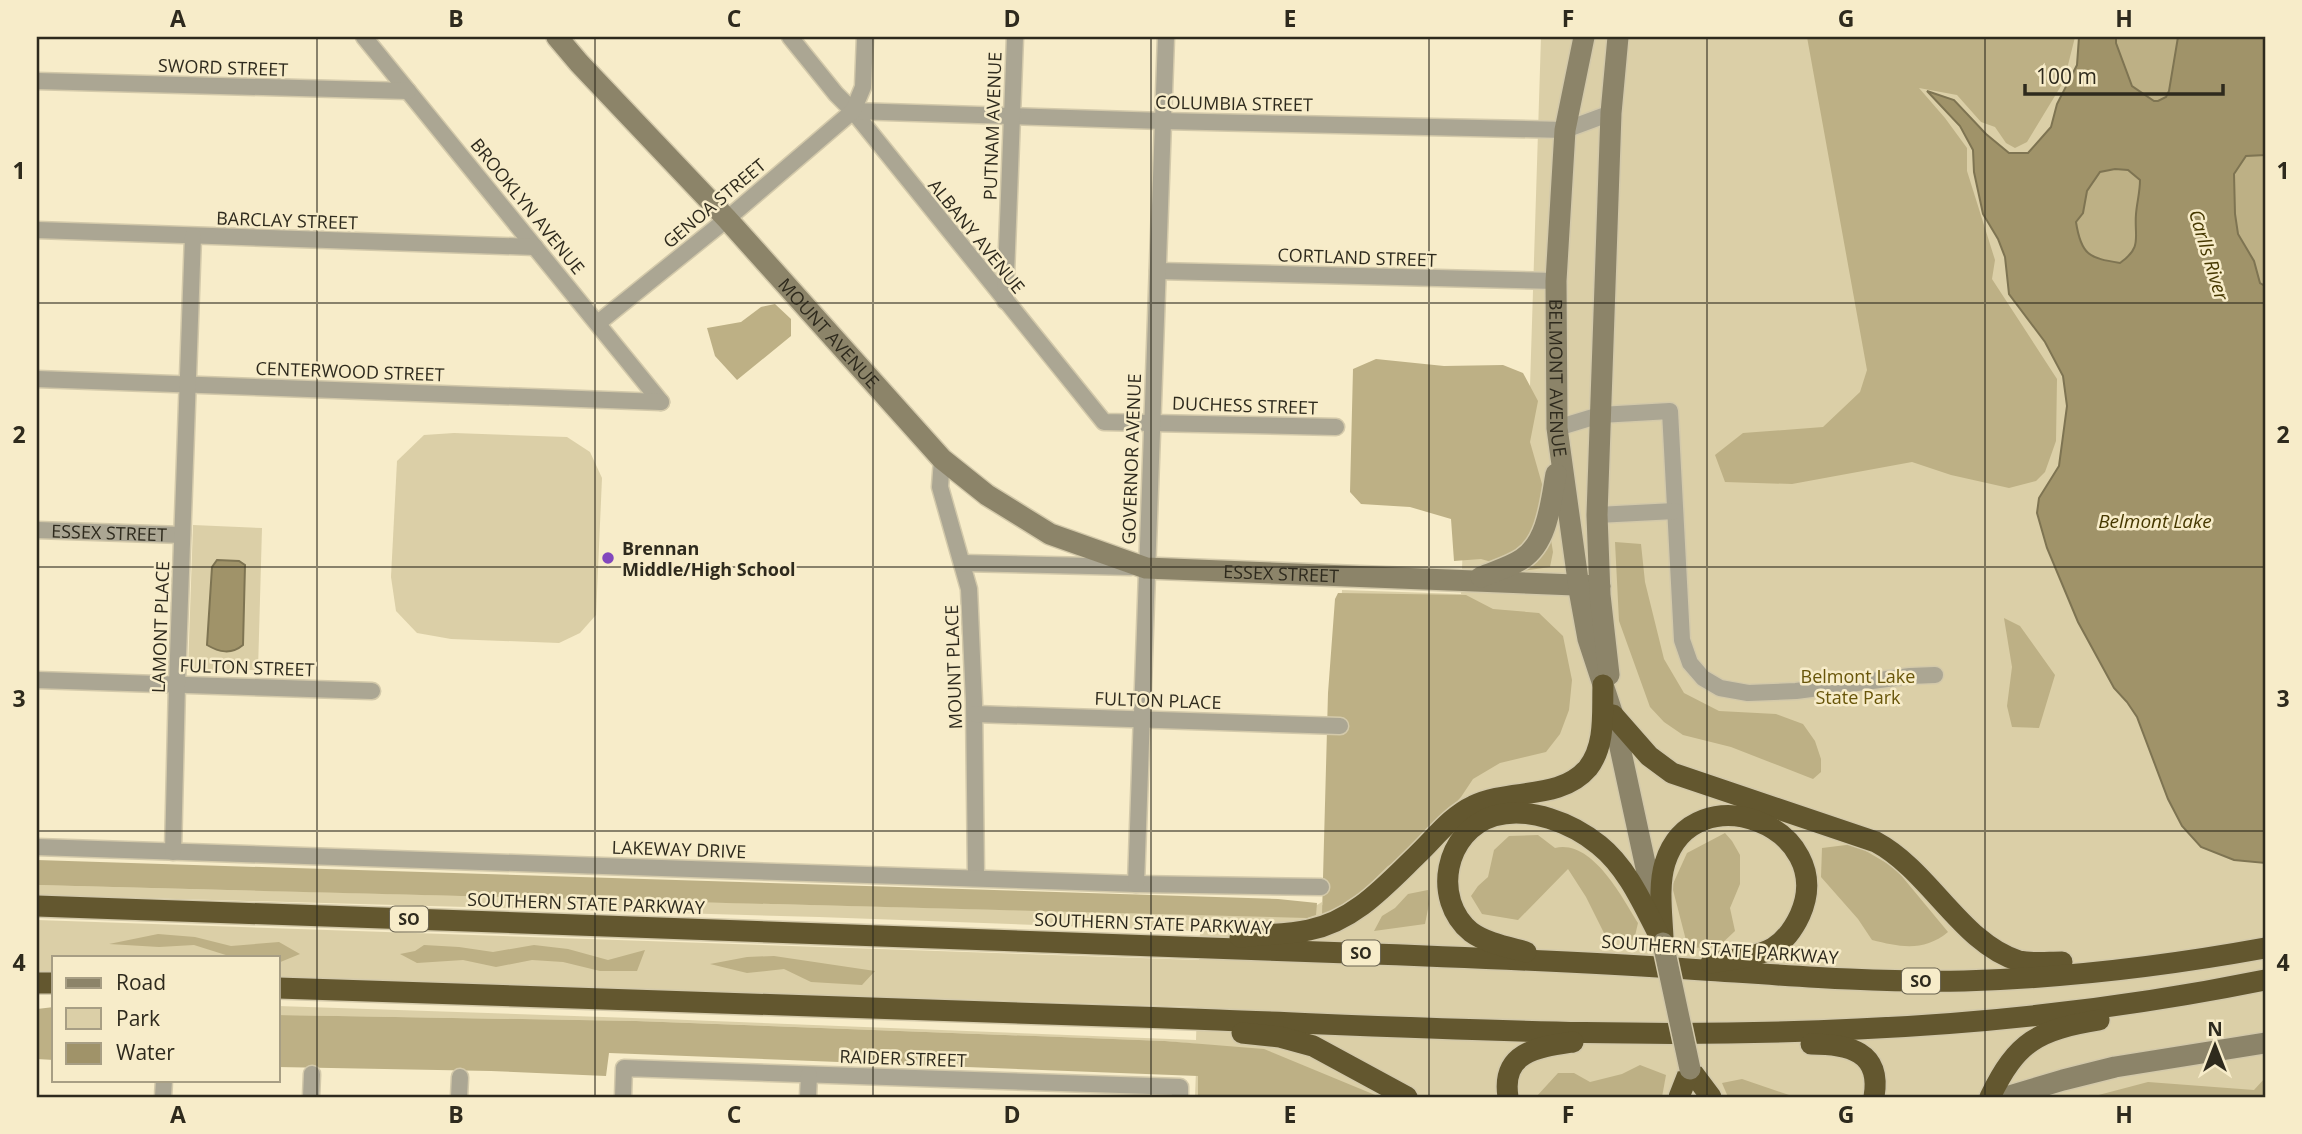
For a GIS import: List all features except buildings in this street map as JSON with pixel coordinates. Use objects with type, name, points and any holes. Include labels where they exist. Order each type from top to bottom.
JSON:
[{"type":"highway","points":[[1163,945],[1307,931],[1347,916],[1379,892],[1465,810],[1493,798],[1558,788],[1582,774],[1599,749],[1603,685]]},
{"type":"highway","points":[[1613,715],[1649,756],[1672,773],[1866,837],[1886,847],[1914,870],[1990,947],[2008,956],[2028,962],[2163,965]]},
{"type":"highway","points":[[1558,961],[1480,937],[1467,928],[1456,914],[1447,888],[1449,862],[1462,838],[1486,819],[1514,813],[1536,816],[1571,827],[1592,840],[1626,876],[1663,943]]},
{"type":"highway","points":[[1663,943],[1664,868],[1671,849],[1685,832],[1709,819],[1747,817],[1774,828],[1793,847],[1803,869],[1805,893],[1799,917],[1784,939],[1756,955],[1678,968]]},
{"type":"highway","name":"SOUTHERN STATE PARKWAY","points":[[37,906],[1558,961],[1850,980],[1926,981],[2037,977],[2163,965],[2265,948]]},
{"type":"highway","points":[[280,988],[1496,1030],[1715,1032],[1823,1031],[1929,1025],[2073,1010],[2265,980]]},
{"type":"highway","points":[[1990,1097],[2011,1059],[2039,1036],[2064,1027],[2103,1020],[2181,995]]},
{"type":"highway","points":[[1162,1018],[1303,1042],[1321,1049],[1407,1097]]},
{"type":"highway","points":[[1508,1097],[1511,1070],[1528,1051],[1572,1042],[1603,1031]]},
{"type":"highway","points":[[1715,1032],[1786,1044],[1852,1048],[1864,1057],[1871,1067],[1875,1080],[1874,1097]]},
{"type":"highway","points":[[1678,1097],[1690,1069],[1711,1097]]},
{"type":"street","name":"BROOKLYN AVENUE","points":[[363,37],[661,401]]},
{"type":"street","name":"MOUNT AVENUE","points":[[557,37],[727,219],[942,459],[987,495],[1050,534],[1146,568]]},
{"type":"street","name":"ALBANY AVENUE","points":[[790,37],[1104,422],[1153,422]]},
{"type":"street","points":[[853,111],[863,87],[865,37]]},
{"type":"street","name":"PUTNAM AVENUE","points":[[1005,302],[1015,37]]},
{"type":"street","name":"GOVERNOR AVENUE","points":[[1136,884],[1166,37]]},
{"type":"street","name":"BELMONT AVENUE","points":[[1584,37],[1565,130],[1556,281],[1557,428],[1569,519],[1589,586],[1613,715],[1696,1097]]},
{"type":"street","name":"BELMONT AVENUE","points":[[1613,715],[1588,639],[1589,586],[1597,515],[1611,113],[1618,37]]},
{"type":"street","name":"SWORD STREET","points":[[37,81],[408,91]]},
{"type":"street","name":"GENOA STREET","points":[[598,323],[727,219],[853,111]]},
{"type":"street","name":"COLUMBIA STREET","points":[[853,111],[1565,130],[1611,113]]},
{"type":"street","name":"BARCLAY STREET","points":[[37,230],[535,247]]},
{"type":"street","name":"LAMONT PLACE","points":[[173,852],[192,236]]},
{"type":"street","name":"CORTLAND STREET","points":[[1158,271],[1556,281]]},
{"type":"street","name":"CENTERWOOD STREET","points":[[37,379],[661,401]]},
{"type":"street","points":[[1557,428],[1600,415],[1670,411],[1682,640],[1690,663],[1703,678],[1720,688],[1748,693],[1796,691],[1935,675]]},
{"type":"street","name":"DUCHESS STREET","points":[[1153,422],[1336,427]]},
{"type":"street","points":[[1473,580],[1513,565],[1526,557],[1536,546],[1548,518],[1560,454]]},
{"type":"street","name":"MOUNT PLACE","points":[[942,459],[940,487],[968,589],[975,714],[976,877]]},
{"type":"street","points":[[1569,519],[1675,510]]},
{"type":"street","name":"ESSEX STREET","points":[[37,530],[182,536]]},
{"type":"street","name":"ESSEX STREET","points":[[962,563],[1589,586]]},
{"type":"street","name":"FULTON STREET","points":[[37,680],[372,691]]},
{"type":"street","name":"FULTON PLACE","points":[[975,714],[1340,726]]},
{"type":"street","name":"LAKEWAY DRIVE","points":[[37,847],[1136,884],[1321,887]]},
{"type":"street","points":[[2007,1097],[2115,1067],[2265,1043]]},
{"type":"street","name":"RAIDER STREET","points":[[623,1097],[624,1068],[995,1080],[1180,1092]]},
{"type":"street","points":[[311,1097],[312,1074]]},
{"type":"street","points":[[808,1097],[809,1075]]},
{"type":"street","points":[[460,1077],[460,1097]]},
{"type":"street","points":[[995,1080],[995,1097]]},
{"type":"green space","name":"Belmont Lake State Park","points":[[1541,37],[2265,37],[2265,1097],[1195,1097],[1197,1044],[636,1021],[280,1015],[280,1006],[1196,1040],[1197,1007],[280,978],[280,956],[52,956],[52,973],[37,974],[37,920],[1199,960],[1200,931],[819,917],[37,895],[37,885],[1200,915],[1317,905],[1322,902],[1322,905],[1331,905],[1342,590],[1461,594],[1468,416],[1529,418]]},
{"type":"green space","points":[[454,433],[567,437],[590,452],[602,478],[596,615],[580,633],[559,643],[451,639],[417,633],[396,611],[391,577],[397,461],[424,435]]},
{"type":"green space","points":[[193,525],[262,528],[258,670],[188,670]]},
{"type":"shaded area","points":[[1807,37],[2075,37],[2064,81],[2027,142],[2015,148],[2006,143],[1995,127],[1981,122],[1957,95],[1919,88],[1967,148],[1967,171],[1995,260],[1992,279],[2057,379],[2056,441],[2045,472],[2036,481],[2009,488],[1951,475],[1912,462],[1792,484],[1725,482],[1715,455],[1743,433],[1823,427],[1860,392],[1867,370]]},
{"type":"shaded area","points":[[2116,37],[2178,37],[2166,97],[2154,101],[2132,86]]},
{"type":"shaded area","points":[[2246,155],[2265,155],[2265,286],[2260,283],[2254,261],[2238,234],[2233,174]]},
{"type":"shaded area","points":[[2128,170],[2140,180],[2135,247],[2120,263],[2088,253],[2081,242],[2076,222],[2083,213],[2087,191],[2100,171]]},
{"type":"shaded area","points":[[775,304],[791,319],[791,336],[737,380],[715,356],[707,328],[741,322],[761,307]]},
{"type":"shaded area","points":[[1376,359],[1444,366],[1503,365],[1523,373],[1538,401],[1530,442],[1542,484],[1553,552],[1550,567],[1523,571],[1481,559],[1454,561],[1451,519],[1410,507],[1361,504],[1350,492],[1353,369]]},
{"type":"shaded area","points":[[1615,542],[1641,544],[1645,582],[1664,659],[1684,693],[1719,711],[1776,714],[1803,724],[1815,741],[1821,759],[1821,772],[1813,779],[1731,747],[1683,735],[1664,722],[1650,707],[1619,621]]},
{"type":"shaded area","points":[[1338,593],[1466,595],[1493,609],[1539,613],[1563,636],[1572,680],[1569,710],[1560,734],[1546,752],[1500,763],[1473,779],[1461,797],[1410,853],[1388,866],[1346,907],[1322,915],[1328,693],[1335,599]]},
{"type":"shaded area","points":[[2004,618],[2020,626],[2055,675],[2039,728],[2012,727],[2007,706],[2012,667]]},
{"type":"shaded area","points":[[1725,833],[1740,855],[1740,884],[1730,908],[1735,931],[1718,947],[1688,948],[1672,886],[1687,853]]},
{"type":"shaded area","points":[[1538,835],[1555,848],[1569,848],[1581,852],[1604,872],[1638,923],[1634,940],[1605,935],[1568,869],[1518,920],[1482,914],[1471,896],[1488,877],[1494,850],[1509,836]]},
{"type":"shaded area","points":[[1854,844],[1895,868],[1948,932],[1930,943],[1912,946],[1872,940],[1858,919],[1821,877],[1822,848]]},
{"type":"shaded area","points":[[37,860],[1278,899],[1317,903],[1316,915],[1307,918],[37,885]]},
{"type":"shaded area","points":[[1428,890],[1429,904],[1425,924],[1374,931],[1382,916],[1395,908],[1408,894]]},
{"type":"shaded area","points":[[158,934],[195,937],[231,946],[279,942],[300,954],[280,962],[280,956],[229,956],[194,945],[159,947],[109,944]]},
{"type":"shaded area","points":[[424,945],[493,952],[534,945],[568,949],[608,960],[645,950],[637,971],[600,971],[563,962],[532,960],[496,967],[463,960],[417,963],[400,954],[415,951]]},
{"type":"shaded area","points":[[774,956],[875,971],[862,985],[811,982],[784,969],[747,973],[710,964],[747,957]]},
{"type":"shaded area","points":[[52,1007],[52,1060],[37,1059],[37,1009]]},
{"type":"shaded area","points":[[280,1015],[636,1021],[1165,1041],[1264,1049],[1380,1097],[1198,1097],[1198,1076],[609,1053],[606,1076],[280,1067]]},
{"type":"shaded area","points":[[1640,1065],[1666,1075],[1662,1097],[1536,1097],[1558,1073],[1574,1073],[1590,1082],[1622,1074]]},
{"type":"shaded area","points":[[2265,1078],[2265,1097],[2091,1097],[2148,1082],[2254,1090]]},
{"type":"shaded area","points":[[1742,1079],[1795,1097],[1728,1097],[1722,1083]]},
{"type":"water","name":"Belmont Lake","points":[[2079,37],[2116,37],[2132,86],[2158,101],[2166,97],[2169,91],[2178,37],[2265,37],[2265,155],[2246,156],[2234,174],[2238,234],[2254,261],[2260,283],[2265,286],[2265,863],[2234,860],[2201,847],[2182,826],[2168,799],[2137,717],[2114,688],[2078,622],[2047,548],[2037,513],[2039,498],[2059,466],[2067,406],[2063,376],[2045,342],[2009,294],[2005,257],[1983,214],[1974,172],[1973,150],[1960,126],[1927,91],[1954,100],[1986,134],[2009,153],[2028,153],[2051,127],[2057,104],[2077,65]],"holes":[[[2128,170],[2140,180],[2135,247],[2120,263],[2094,257],[2084,248],[2076,222],[2083,213],[2087,191],[2100,172]]]},
{"type":"water","points":[[217,560],[239,561],[245,565],[243,645],[230,651],[220,651],[207,645],[212,567]]},
{"type":"place","name":"Brennan Middle/High School","points":[[608,558]]},
{"type":"water label","name":"Carlls River","points":[[2209,255]]}]
